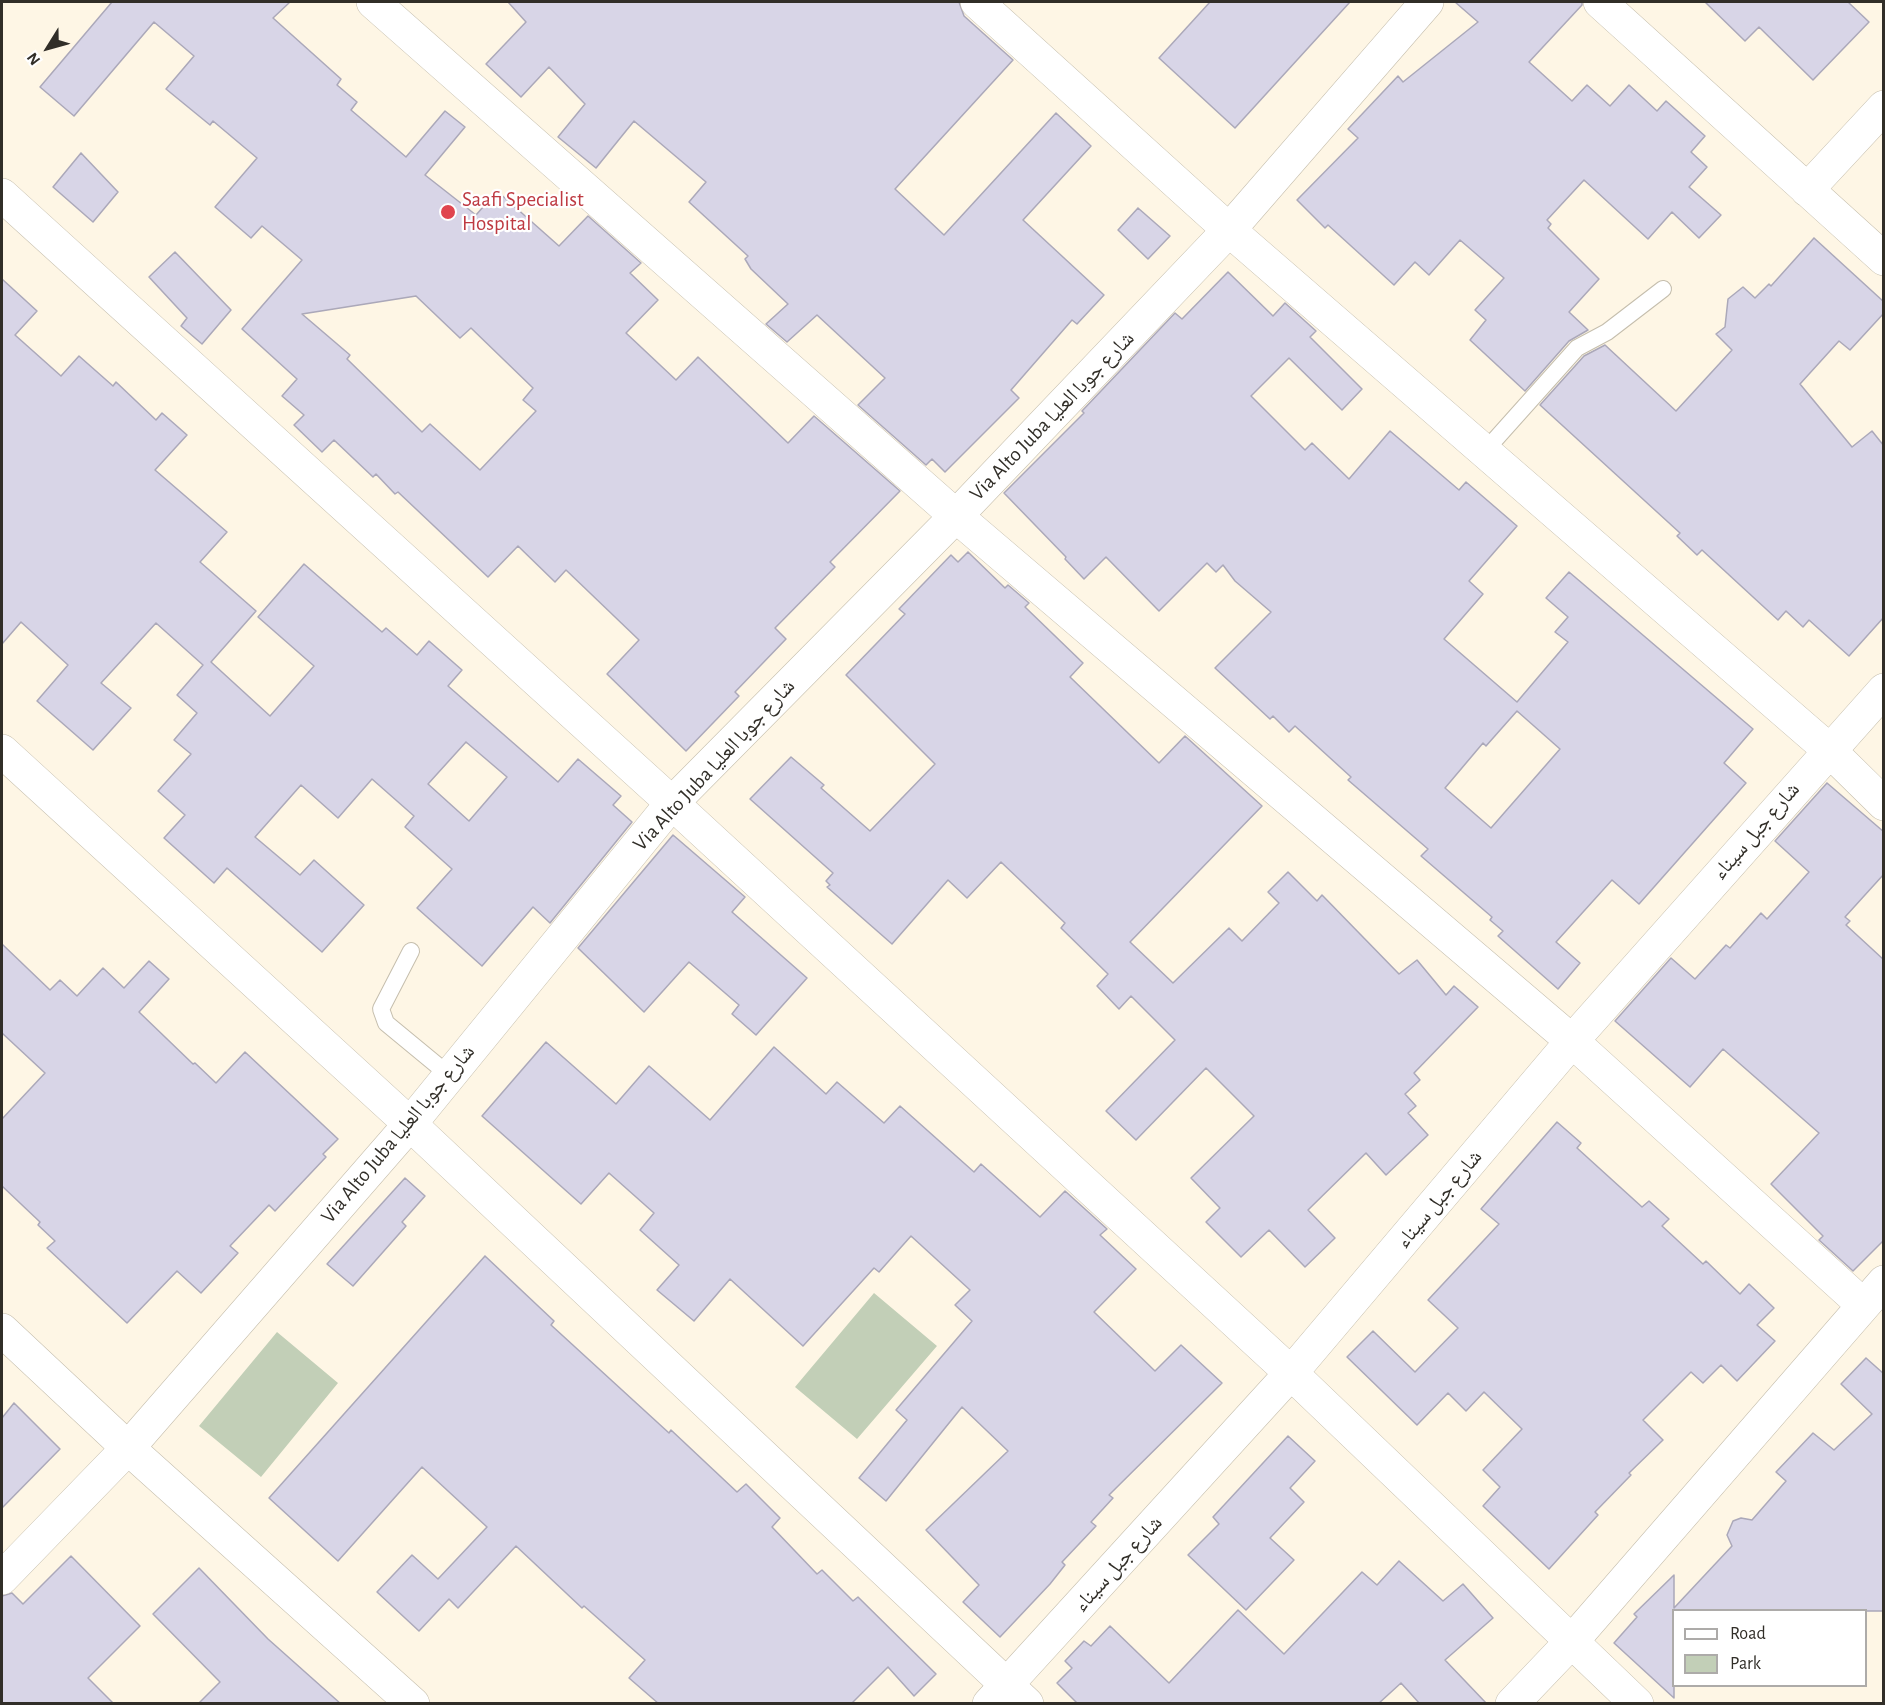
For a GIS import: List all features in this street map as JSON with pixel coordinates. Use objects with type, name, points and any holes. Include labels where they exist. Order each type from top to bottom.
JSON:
[{"type":"street","points":[[374,2],[956,516],[1572,1041],[1873,1293],[1573,1640],[1512,1704]]},
{"type":"street","points":[[976,2],[1229,230],[1828,749],[1884,804]]},
{"type":"street","name":"Via Alto Juba شارع جوبا العليا","points":[[2,1578],[128,1448],[410,1124],[672,803],[956,516],[1229,230],[1426,2]]},
{"type":"street","points":[[1600,2],[1884,258]]},
{"type":"street","points":[[1807,190],[1884,107]]},
{"type":"street","points":[[2,195],[672,803],[1291,1373],[1573,1640],[1637,1704]]},
{"type":"street","name":"شارع جبل سيناء","points":[[1008,1698],[1291,1373],[1572,1041],[1828,749],[1884,690]]},
{"type":"street","points":[[2,752],[410,1124],[1008,1698]]},
{"type":"street","points":[[2,1330],[128,1448],[413,1704]]},
{"type":"lane","points":[[1484,452],[1577,348],[1607,332],[1663,289]]},
{"type":"lane","points":[[411,951],[381,1009],[386,1023],[449,1075]]},
{"type":"green space","points":[[874,1293],[937,1346],[857,1439],[795,1387]]},
{"type":"green space","points":[[277,1332],[338,1383],[261,1477],[199,1426]]},
{"type":"building","points":[[112,2],[290,2],[273,18],[341,79],[337,85],[357,102],[351,110],[406,157],[445,111],[465,127],[425,175],[476,215],[497,191],[559,246],[588,216],[641,263],[630,273],[658,300],[626,333],[676,380],[698,357],[788,443],[814,416],[900,491],[830,562],[835,567],[775,628],[786,639],[735,692],[739,696],[686,751],[607,674],[639,640],[566,570],[555,582],[518,546],[488,577],[398,492],[395,494],[376,474],[373,477],[334,440],[322,452],[294,425],[304,415],[282,396],[297,379],[242,329],[302,260],[262,226],[251,238],[215,207],[257,158],[213,121],[210,125],[166,89],[194,56],[154,22],[74,116],[40,87]],"holes":[[[416,296],[460,338],[471,328],[533,388],[523,400],[536,411],[480,470],[430,424],[422,432],[347,359],[350,355],[302,314]]]},
{"type":"building","points":[[508,2],[959,2],[964,16],[1013,60],[895,189],[944,235],[1056,113],[1091,146],[1023,220],[1104,295],[1077,324],[1072,320],[1011,390],[1019,398],[945,472],[932,459],[926,465],[858,405],[885,378],[817,315],[787,342],[766,324],[788,304],[751,269],[745,259],[748,256],[689,202],[706,182],[634,121],[596,168],[558,137],[585,104],[549,67],[521,97],[486,64],[526,22]]},
{"type":"building","points":[[1210,2],[1350,2],[1235,128],[1159,58]]},
{"type":"building","points":[[1455,2],[1582,2],[1582,5],[1529,62],[1572,101],[1587,85],[1610,106],[1629,85],[1657,111],[1666,101],[1705,136],[1691,152],[1707,167],[1689,187],[1721,215],[1699,238],[1672,212],[1648,239],[1584,180],[1547,220],[1551,224],[1548,228],[1599,279],[1569,312],[1588,330],[1569,341],[1525,391],[1470,340],[1486,320],[1475,310],[1504,278],[1460,240],[1429,275],[1415,262],[1394,285],[1328,225],[1325,228],[1297,200],[1358,138],[1348,129],[1398,76],[1403,82],[1478,22]]},
{"type":"building","points":[[1705,2],[1848,2],[1869,22],[1813,80],[1759,27],[1745,41]]},
{"type":"building","points":[[81,153],[118,192],[93,222],[53,187]]},
{"type":"building","points":[[1138,208],[1170,236],[1148,259],[1118,230]]},
{"type":"building","points":[[1814,238],[1884,302],[1884,313],[1850,350],[1839,341],[1800,384],[1852,447],[1872,431],[1884,446],[1884,617],[1849,656],[1809,620],[1803,627],[1786,611],[1778,620],[1702,550],[1697,555],[1677,536],[1680,533],[1540,405],[1584,356],[1605,345],[1676,411],[1732,350],[1716,334],[1725,327],[1728,299],[1743,287],[1755,298],[1769,284],[1771,286]]},
{"type":"building","points":[[175,252],[231,310],[202,344],[181,326],[187,318],[149,277]]},
{"type":"building","points":[[1228,272],[1273,316],[1285,303],[1316,331],[1310,337],[1362,389],[1342,410],[1289,358],[1251,396],[1305,450],[1312,443],[1349,479],[1390,431],[1459,490],[1466,482],[1517,526],[1469,581],[1483,594],[1444,639],[1517,702],[1568,642],[1555,632],[1568,617],[1546,598],[1569,572],[1753,729],[1724,763],[1746,783],[1639,904],[1612,880],[1556,942],[1580,963],[1558,989],[1498,936],[1503,931],[1490,920],[1492,917],[1421,856],[1428,849],[1348,780],[1351,777],[1295,726],[1289,732],[1273,716],[1270,719],[1215,668],[1271,612],[1235,581],[1223,565],[1216,572],[1207,563],[1159,611],[1106,557],[1084,579],[1065,559],[1066,557],[1004,493],[1084,413],[1082,411],[1175,313],[1182,319]],"holes":[[[1517,711],[1560,749],[1491,828],[1445,788],[1483,743],[1486,746]]]},
{"type":"building","points":[[2,279],[37,311],[15,335],[61,376],[79,356],[113,386],[116,382],[156,420],[162,413],[187,435],[155,470],[227,532],[200,562],[256,611],[211,662],[270,716],[314,666],[258,617],[304,564],[382,632],[386,628],[417,655],[429,641],[462,670],[448,686],[558,782],[578,759],[621,796],[613,805],[632,822],[550,923],[533,907],[482,966],[417,908],[452,869],[405,827],[414,816],[372,779],[338,818],[301,785],[255,837],[300,875],[314,860],[364,905],[322,952],[227,868],[214,883],[164,838],[185,815],[158,791],[191,754],[174,740],[197,713],[177,695],[203,665],[156,623],[101,683],[131,708],[93,750],[37,701],[68,665],[21,622],[2,644]],"holes":[[[466,742],[507,777],[469,821],[428,784]]]},
{"type":"building","points":[[968,552],[1005,588],[1008,585],[1029,603],[1025,607],[1083,663],[1070,677],[1159,763],[1185,736],[1262,806],[1130,942],[1173,983],[1229,928],[1242,941],[1279,903],[1268,892],[1288,872],[1317,901],[1322,895],[1399,974],[1417,960],[1446,995],[1454,986],[1478,1007],[1414,1073],[1420,1080],[1405,1094],[1416,1106],[1408,1113],[1428,1135],[1386,1175],[1366,1153],[1308,1210],[1335,1238],[1305,1267],[1269,1230],[1241,1257],[1206,1222],[1220,1208],[1191,1178],[1254,1116],[1206,1068],[1136,1140],[1106,1111],[1175,1040],[1131,996],[1119,1009],[1097,986],[1108,974],[1061,928],[1065,923],[1001,862],[967,898],[948,880],[892,944],[827,887],[830,885],[826,881],[833,873],[750,799],[791,757],[824,785],[821,788],[870,831],[935,764],[846,675],[905,614],[899,609],[951,555],[958,562]]},
{"type":"building","points":[[1827,783],[1884,832],[1884,874],[1845,917],[1850,921],[1846,925],[1884,960],[1884,1240],[1853,1271],[1819,1240],[1823,1236],[1771,1184],[1819,1133],[1723,1049],[1690,1087],[1615,1021],[1671,958],[1695,979],[1726,945],[1730,948],[1761,913],[1767,919],[1809,872],[1775,841]]},
{"type":"building","points":[[673,835],[745,897],[732,912],[807,978],[756,1035],[732,1014],[739,1005],[689,962],[644,1012],[578,948]]},
{"type":"building","points":[[2,944],[50,990],[60,980],[77,996],[103,968],[124,988],[149,961],[169,979],[139,1012],[193,1064],[195,1063],[216,1083],[245,1052],[338,1139],[323,1154],[326,1157],[275,1211],[269,1205],[230,1246],[238,1253],[201,1293],[177,1271],[127,1323],[47,1248],[55,1241],[38,1225],[40,1222],[2,1186],[2,1119],[45,1073],[2,1033]]},
{"type":"building","points":[[546,1042],[616,1104],[649,1066],[710,1120],[774,1047],[826,1094],[837,1082],[884,1123],[900,1106],[974,1172],[981,1164],[1040,1217],[1065,1191],[1107,1229],[1100,1235],[1136,1269],[1094,1312],[1155,1371],[1181,1345],[1222,1383],[1109,1495],[1113,1498],[1091,1522],[1096,1526],[1062,1562],[1065,1565],[1050,1584],[1000,1637],[963,1602],[979,1585],[926,1530],[1008,1451],[962,1407],[886,1501],[859,1478],[907,1420],[896,1410],[972,1321],[955,1305],[970,1290],[911,1236],[879,1272],[874,1268],[803,1346],[730,1279],[694,1321],[657,1290],[679,1265],[640,1230],[654,1213],[609,1173],[581,1204],[482,1116]]},
{"type":"building","points":[[1557,1122],[1581,1143],[1577,1148],[1642,1207],[1649,1201],[1669,1219],[1662,1226],[1703,1264],[1706,1261],[1740,1294],[1749,1284],[1774,1308],[1757,1325],[1775,1341],[1737,1381],[1721,1365],[1703,1383],[1691,1372],[1643,1420],[1663,1440],[1629,1473],[1631,1475],[1595,1512],[1598,1515],[1549,1569],[1483,1506],[1500,1487],[1483,1470],[1522,1429],[1484,1392],[1466,1411],[1448,1393],[1417,1425],[1347,1357],[1373,1331],[1415,1372],[1458,1328],[1428,1300],[1499,1224],[1481,1209]]},
{"type":"building","points":[[405,1178],[425,1196],[402,1222],[406,1226],[353,1286],[327,1264]]},
{"type":"building","points":[[485,1256],[554,1321],[551,1325],[669,1433],[671,1430],[737,1492],[746,1484],[780,1518],[772,1527],[817,1574],[822,1570],[853,1601],[858,1597],[936,1674],[914,1696],[888,1667],[851,1704],[659,1704],[629,1678],[645,1660],[584,1606],[582,1608],[516,1546],[458,1608],[449,1599],[419,1631],[377,1592],[412,1555],[438,1579],[487,1527],[422,1467],[338,1561],[269,1498]]},
{"type":"building","points":[[1866,1358],[1884,1374],[1884,1611],[1867,1611],[1867,1609],[1672,1609],[1674,1698],[1614,1643],[1637,1617],[1634,1614],[1674,1575],[1674,1608],[1732,1546],[1727,1535],[1733,1521],[1741,1518],[1752,1520],[1786,1481],[1776,1472],[1813,1433],[1834,1450],[1872,1414],[1841,1384]]},
{"type":"building","points":[[14,1403],[60,1449],[2,1508],[2,1418]]},
{"type":"building","points":[[1288,1436],[1315,1461],[1290,1488],[1304,1502],[1270,1538],[1294,1560],[1246,1610],[1188,1555],[1219,1524],[1213,1517]]},
{"type":"building","points":[[71,1556],[140,1626],[88,1678],[114,1704],[2,1704],[2,1596],[12,1593],[23,1604]]},
{"type":"building","points":[[1399,1561],[1443,1601],[1463,1584],[1493,1618],[1445,1660],[1487,1704],[1420,1704],[1401,1683],[1378,1704],[1078,1704],[1057,1683],[1072,1668],[1065,1661],[1084,1641],[1091,1646],[1110,1626],[1169,1683],[1238,1610],[1284,1654],[1362,1572],[1377,1585]]},
{"type":"building","points":[[199,1568],[268,1639],[341,1704],[198,1704],[220,1682],[153,1614]]},
{"type":"place","name":"Saafi Specialist Hospital","points":[[448,212]]}]
